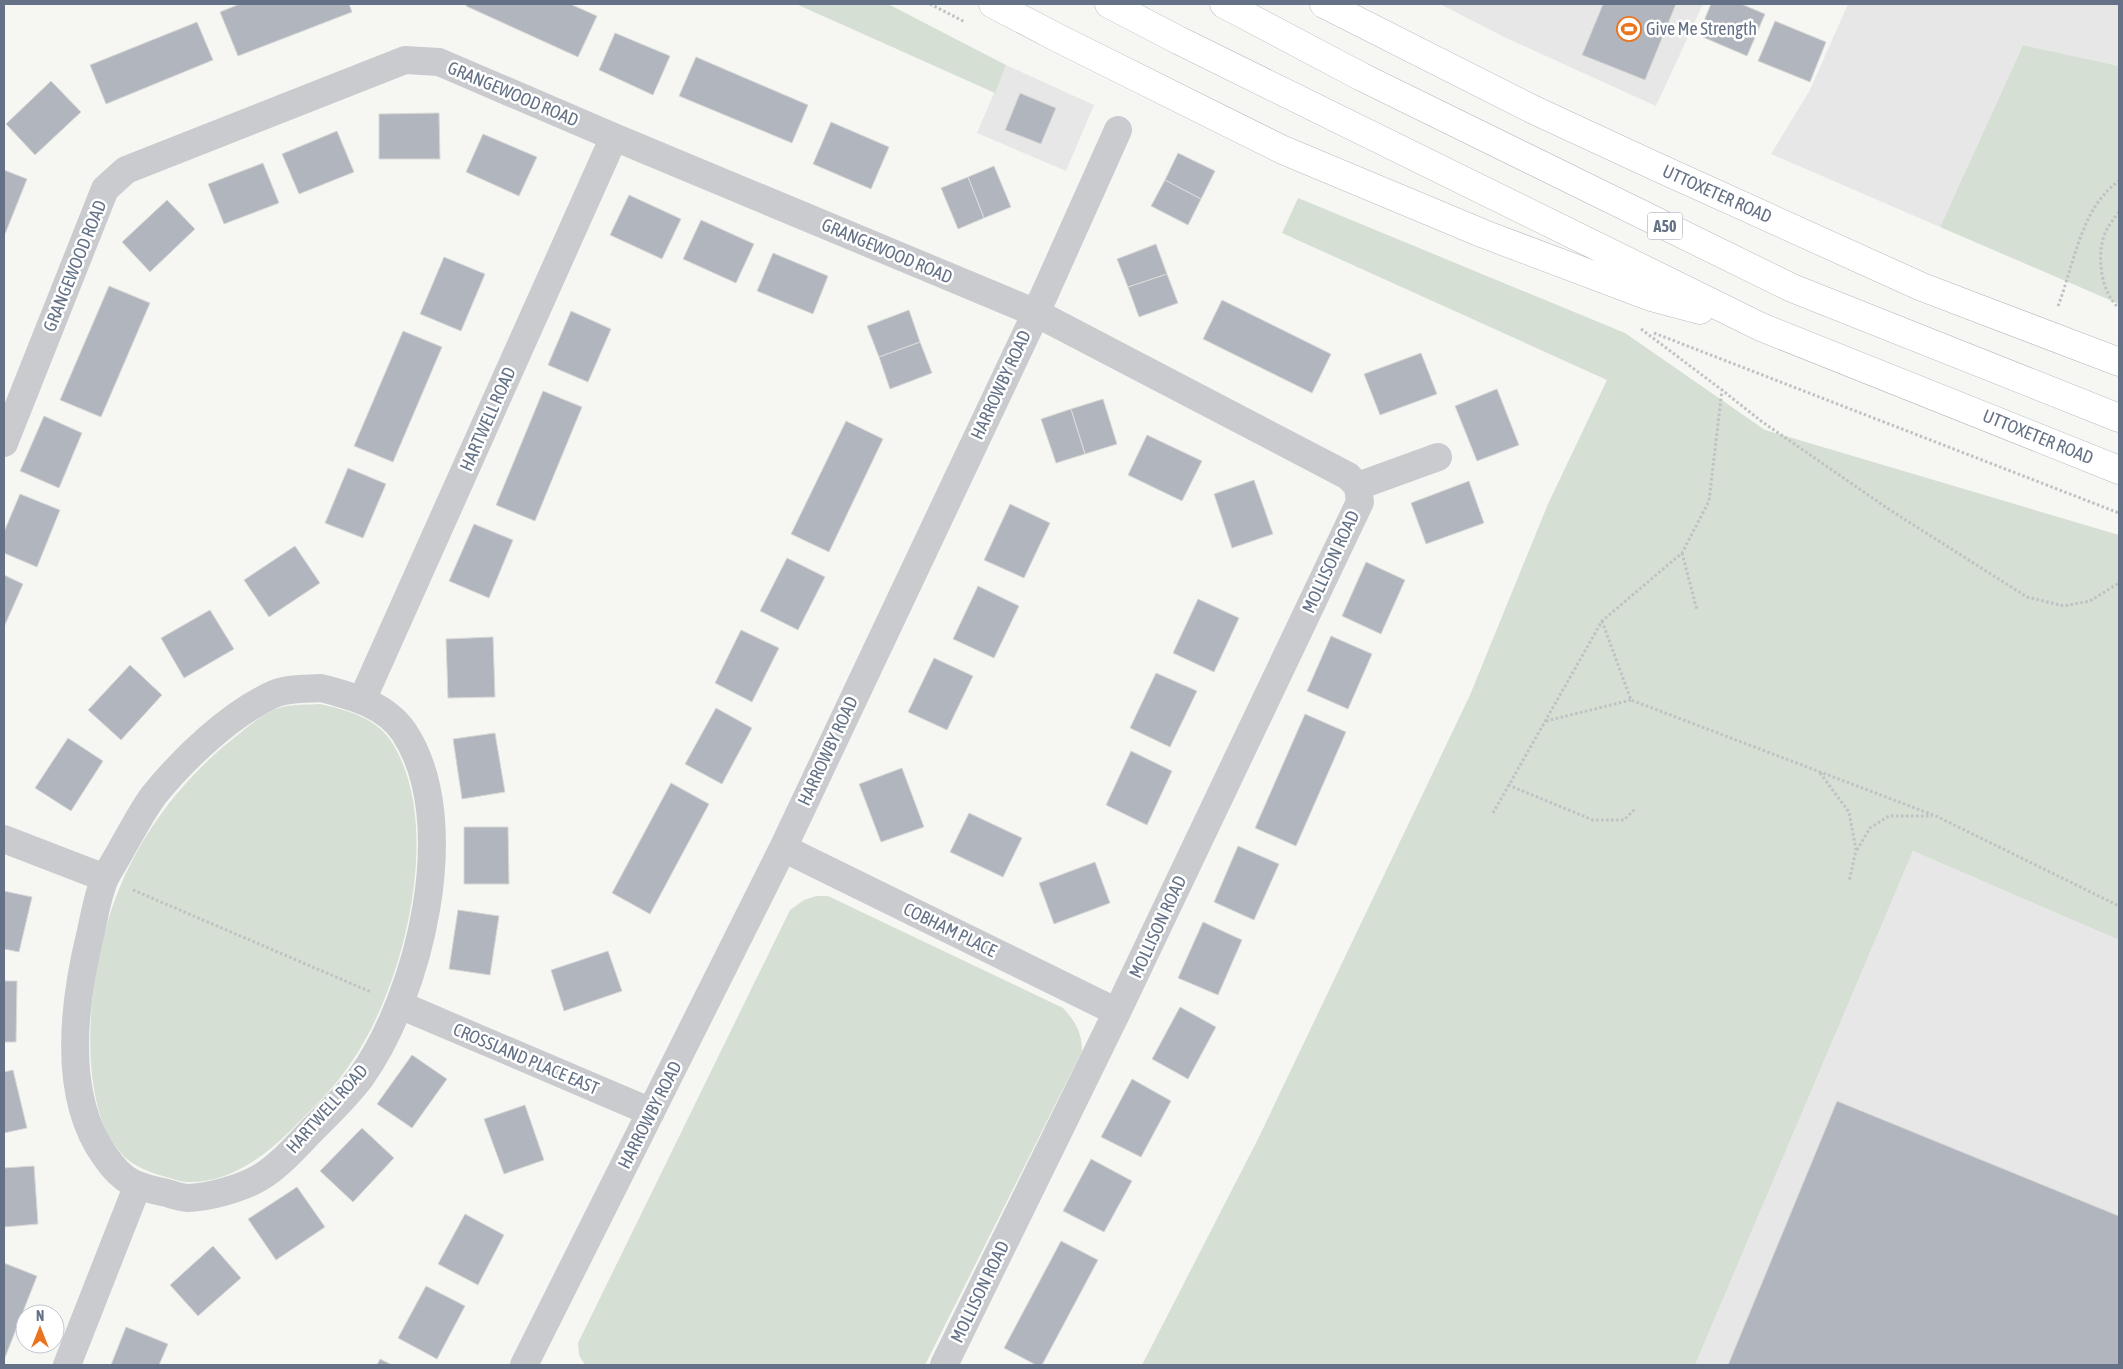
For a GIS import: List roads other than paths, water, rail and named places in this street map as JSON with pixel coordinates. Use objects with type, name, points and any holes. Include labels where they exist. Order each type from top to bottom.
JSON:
[{"type":"highway","points":[[992,4],[1056,38],[1283,150],[1484,234],[1651,297],[1761,327]]},
{"type":"highway","points":[[1109,4],[1178,40],[1761,327]]},
{"type":"highway","name":"A50","points":[[1224,4],[1362,78],[1792,288],[2119,418]]},
{"type":"highway","name":"UTTOXETER ROAD","points":[[1324,4],[1534,110],[1922,287],[2119,362]]},
{"type":"highway","name":"UTTOXETER ROAD","points":[[1761,327],[2119,470]]},
{"type":"street","name":"GRANGEWOOD ROAD","points":[[4,443],[105,189],[126,170],[405,60],[439,62],[1036,313]]},
{"type":"street","name":"HARROWBY ROAD","points":[[524,1365],[783,848],[1036,313],[1118,130]]},
{"type":"street","name":"HARTWELL ROAD","points":[[362,700],[614,137]]},
{"type":"street","name":"MOLLISON ROAD","points":[[944,1365],[1117,1012],[1360,502],[1358,486],[1348,476],[1036,313]]},
{"type":"street","name":"MOLLISON ROAD","points":[[1358,486],[1438,457]]},
{"type":"street","name":"HARTWELL ROAD","points":[[321,688],[362,700],[380,709],[403,730],[421,767],[430,805],[432,841],[427,900],[417,954],[400,1005],[361,1076],[296,1147],[260,1178],[222,1192],[187,1198],[137,1187],[114,1170],[93,1140],[81,1104],[76,1070],[75,1023],[81,969],[105,878],[152,798],[182,763],[243,711],[277,692],[321,688]]},
{"type":"street","points":[[4,839],[105,878]]},
{"type":"street","name":"COBHAM PLACE","points":[[783,848],[1117,1012]]},
{"type":"street","name":"CROSSLAND PLACE EAST","points":[[400,1005],[651,1112]]},
{"type":"street","points":[[67,1365],[137,1187]]},
{"type":"place","name":"Give Me Strength","points":[[1629,29]]}]
